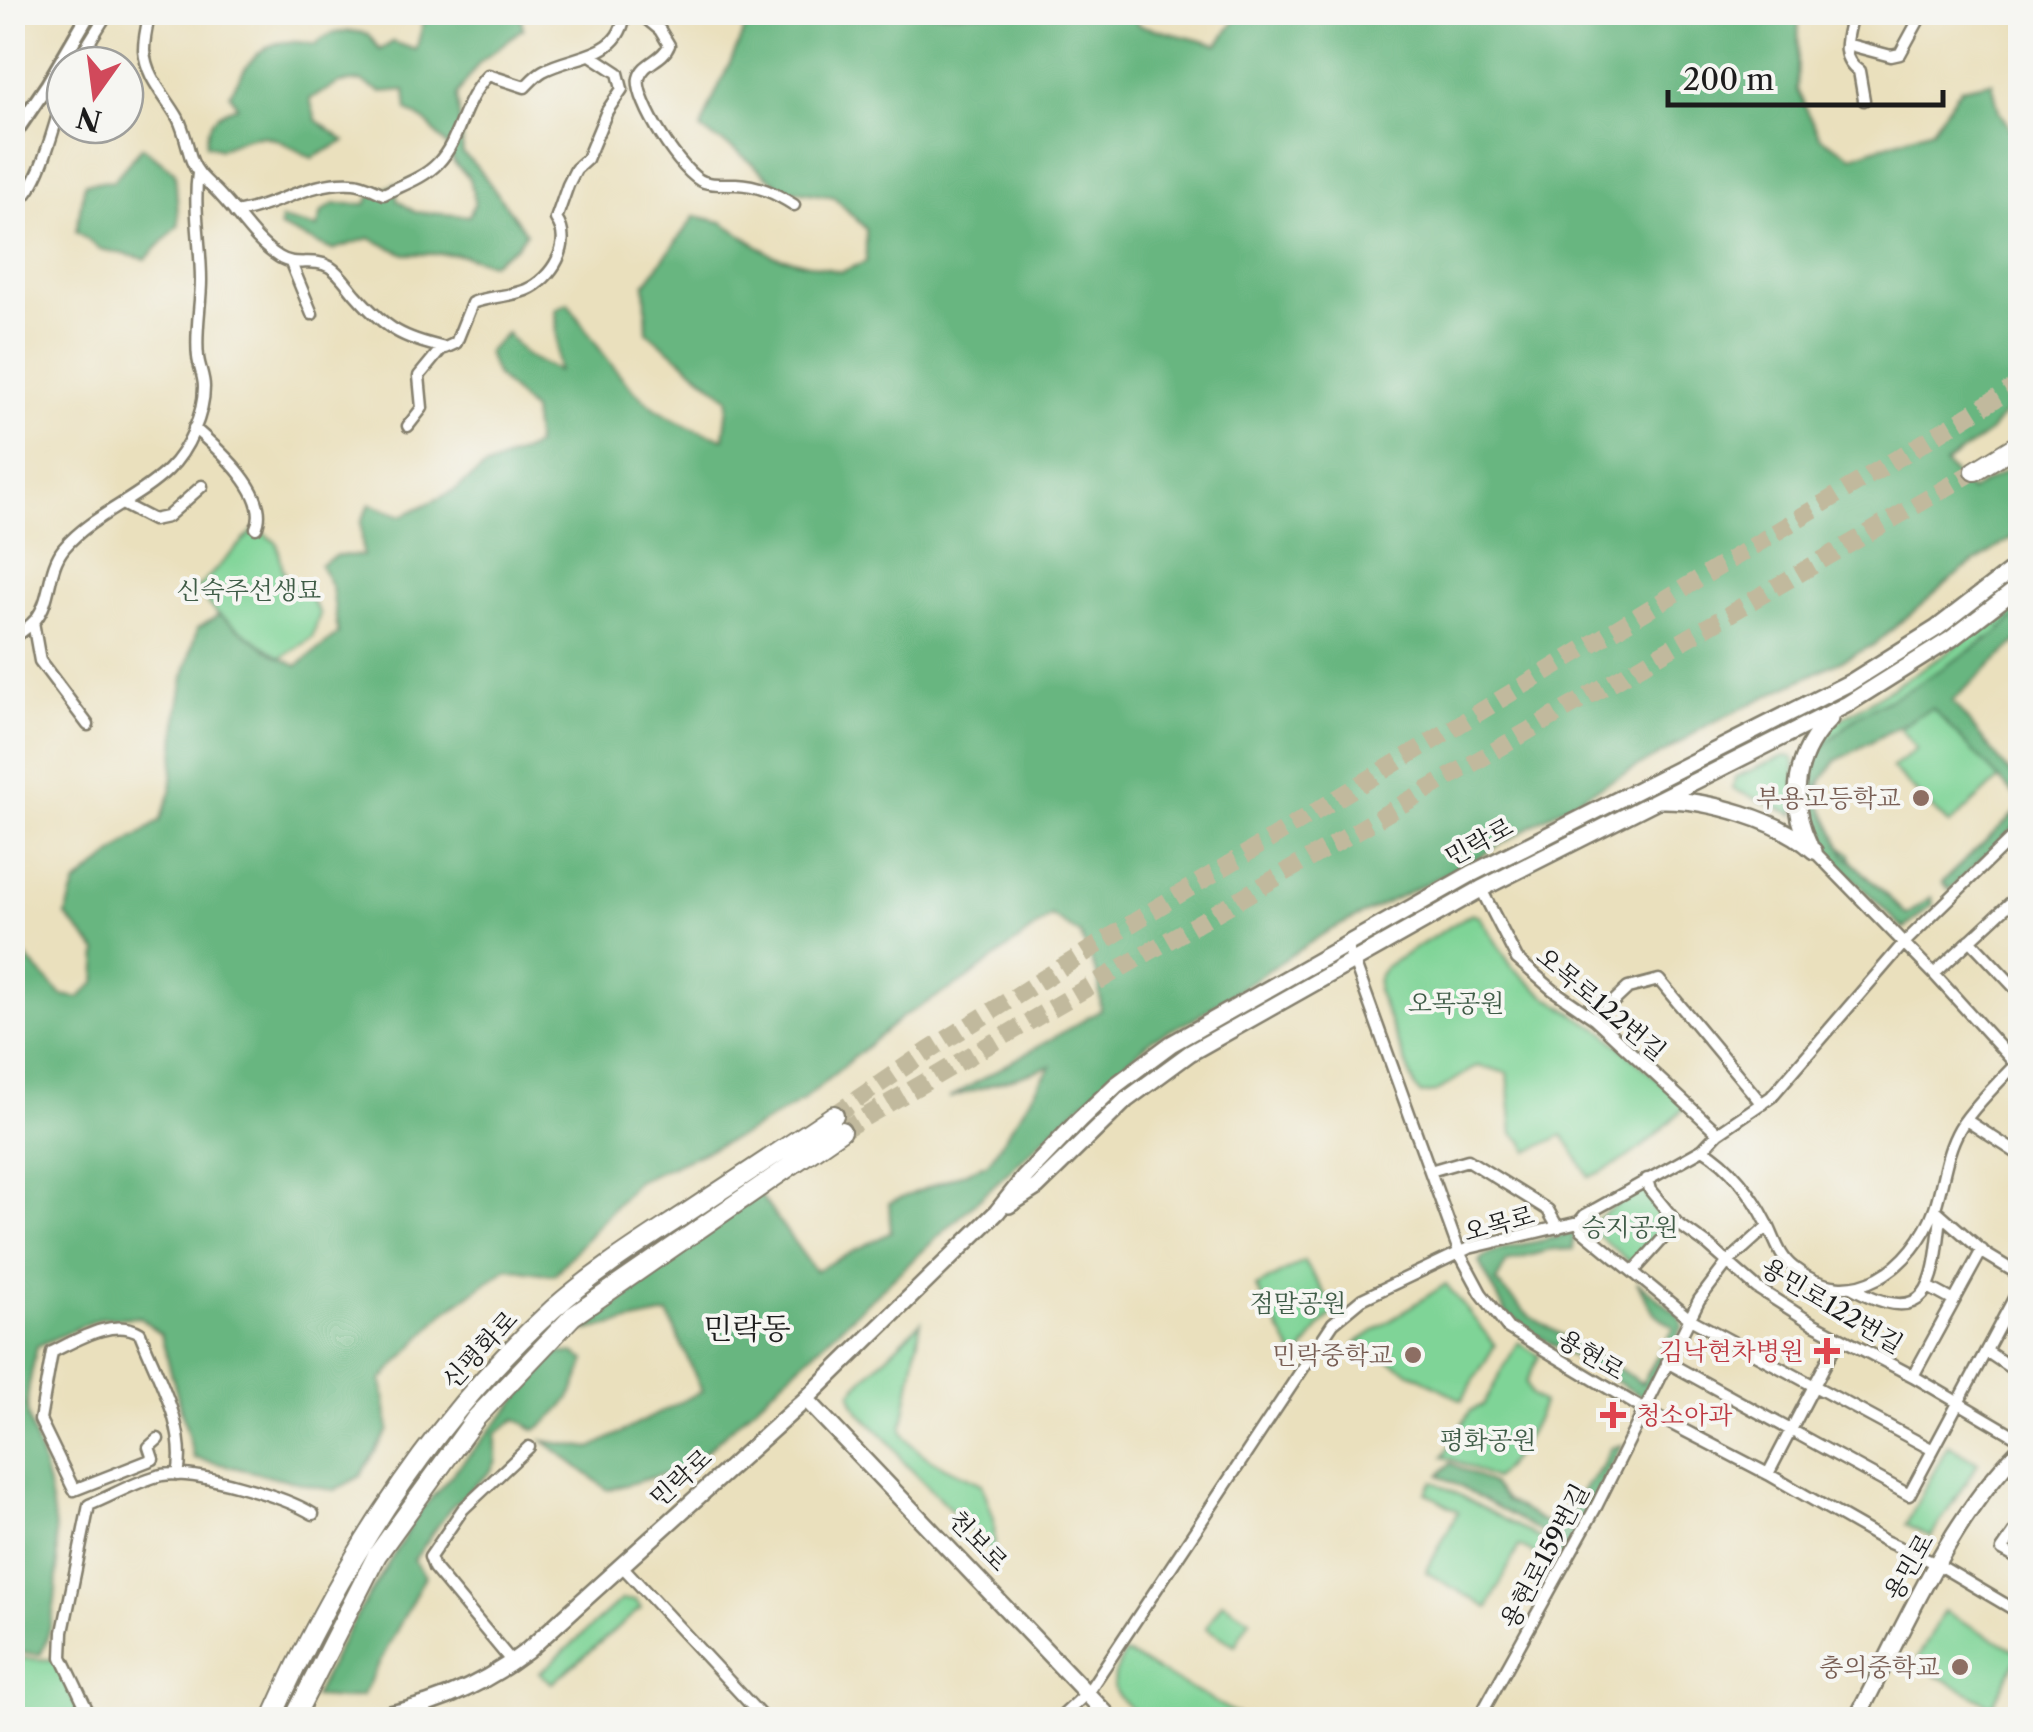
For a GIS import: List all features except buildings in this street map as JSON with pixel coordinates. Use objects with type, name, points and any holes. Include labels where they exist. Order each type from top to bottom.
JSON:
[{"type":"highway","points":[[1975,470],[2020,444]]},
{"type":"highway","name":"신평화로","points":[[271,1720],[309,1636],[348,1568],[386,1508],[469,1395],[554,1308],[628,1251],[838,1123],[574,1316],[475,1419],[377,1556],[293,1720]]},
{"type":"main road","name":"민락로","points":[[1350,954],[1470,874],[1851,682],[1937,628],[2020,564]]},
{"type":"main road","name":"민락로","points":[[360,1720],[449,1698],[512,1662],[806,1398],[997,1212],[1078,1120],[1171,1044],[1846,705],[1951,639],[2020,586]]},
{"type":"main road","points":[[1814,851],[1797,811],[1799,776],[1811,741],[1846,705]]},
{"type":"main road","points":[[1695,780],[1702,796],[1716,809]]},
{"type":"main road","points":[[1652,802],[1672,800],[1766,820],[1798,837],[1814,851]]},
{"type":"main road","name":"천보로","points":[[806,1398],[1112,1720]]},
{"type":"main road","name":"용민로","points":[[1856,1720],[1937,1564],[1997,1474],[2020,1449]]},
{"type":"street","points":[[12,24],[20,12]]},
{"type":"street","points":[[12,137],[90,12]]},
{"type":"street","points":[[87,45],[108,12]]},
{"type":"street","points":[[150,12],[144,51],[148,67],[154,85],[182,126],[198,172],[264,246],[291,263],[329,266],[389,329],[409,340],[442,348]]},
{"type":"street","points":[[235,214],[270,205],[302,189],[336,184],[357,182],[384,194],[438,163],[473,90],[488,75],[525,87],[538,73],[592,56],[614,40],[625,12]]},
{"type":"street","points":[[638,12],[660,30],[669,45],[666,54],[645,67],[638,87],[644,104],[691,175],[705,183],[755,186],[794,205]]},
{"type":"street","points":[[1852,12],[1844,54],[1859,71],[1864,100]]},
{"type":"street","points":[[1846,44],[1891,56],[1900,54],[1923,12]]},
{"type":"street","points":[[408,426],[422,408],[419,376],[424,366],[442,348],[456,343],[472,303],[524,291],[542,280],[564,246],[563,230],[556,219],[568,185],[587,159],[607,111],[622,89],[618,73],[592,56]]},
{"type":"street","points":[[12,206],[29,192],[46,145]]},
{"type":"street","points":[[12,639],[33,622],[43,607],[52,572],[63,550],[96,520],[124,505],[169,469],[194,428],[204,386],[198,356],[201,278],[194,198],[198,172]]},
{"type":"street","points":[[291,263],[312,314]]},
{"type":"street","points":[[194,428],[222,453],[250,489],[258,506],[260,519],[256,528]]},
{"type":"street","points":[[124,505],[153,520],[167,517],[202,486]]},
{"type":"street","points":[[33,622],[40,661],[88,725]]},
{"type":"street","name":"오목로","points":[[1058,1720],[1088,1692],[1333,1323],[1362,1299],[1479,1246],[1579,1222],[1585,1214],[1703,1149],[1718,1133],[1762,1104],[1903,944],[2019,834]]},
{"type":"street","points":[[1814,851],[2019,1065],[1966,1120],[1948,1158],[1930,1288],[1919,1301],[1902,1304],[1852,1288]]},
{"type":"street","name":"오목로122번길","points":[[1481,890],[1517,959],[1596,1019],[1718,1133]]},
{"type":"street","points":[[1934,974],[2020,894]]},
{"type":"street","points":[[2010,904],[2020,916]]},
{"type":"street","points":[[1970,940],[2020,993]]},
{"type":"street","name":"용현로","points":[[1350,954],[1460,1254],[1480,1293],[1508,1328],[1643,1409],[1885,1541],[1937,1564],[2020,1613]]},
{"type":"street","points":[[1596,1019],[1628,988],[1659,980],[1762,1104]]},
{"type":"street","points":[[1966,1120],[2020,1155]]},
{"type":"street","points":[[1703,1149],[1741,1184],[1793,1268],[1824,1284],[1864,1287],[1907,1255],[1938,1212]]},
{"type":"street","points":[[1430,1171],[1468,1160],[1548,1210],[1558,1228]]},
{"type":"street","name":"용민로122번길","points":[[1647,1179],[1650,1190],[1677,1223],[1781,1305],[1913,1376],[2020,1440]]},
{"type":"street","points":[[1938,1212],[2020,1276]]},
{"type":"street","points":[[1579,1222],[1582,1230],[1690,1319],[1933,1450]]},
{"type":"street","points":[[1633,1272],[1677,1223]]},
{"type":"street","name":"용현로159번길","points":[[1478,1720],[1596,1504],[1704,1292],[1727,1263],[1768,1226]]},
{"type":"street","points":[[1913,1376],[1982,1250]]},
{"type":"street","points":[[1667,1362],[1908,1495],[2020,1287]]},
{"type":"street","points":[[1930,1288],[1954,1301]]},
{"type":"street","points":[[158,1439],[148,1447],[152,1459],[74,1490],[40,1420],[52,1352],[96,1331],[131,1328],[140,1332],[172,1414],[182,1457],[178,1475]]},
{"type":"street","points":[[1768,1474],[1838,1338]]},
{"type":"street","points":[[1986,1351],[2020,1374]]},
{"type":"street","points":[[512,1662],[434,1568],[430,1557],[463,1510],[525,1450]]},
{"type":"street","points":[[92,1720],[62,1657],[63,1632],[89,1505],[160,1476],[178,1475],[291,1500],[312,1514]]},
{"type":"street","points":[[2020,1524],[2002,1550],[2020,1560]]},
{"type":"street","points":[[621,1565],[765,1720]]},
{"type":"green space","points":[[426,13],[520,13],[523,28],[479,63],[457,95],[463,154],[479,169],[526,233],[516,246],[491,263],[456,254],[405,254],[369,238],[332,250],[280,227],[281,219],[317,228],[322,212],[334,204],[366,204],[372,194],[396,184],[397,200],[415,212],[469,216],[475,203],[469,177],[454,163],[448,148],[426,122],[407,110],[405,90],[381,92],[361,81],[340,83],[310,99],[316,120],[345,141],[312,158],[267,137],[248,138],[220,149],[206,144],[214,119],[237,106],[230,94],[263,50],[285,42],[315,45],[327,36],[346,31],[368,34],[380,50],[393,42],[416,50]]},
{"type":"green space","points":[[750,13],[1133,13],[1138,25],[1218,45],[1240,13],[1799,13],[1797,90],[1820,137],[1852,156],[1932,129],[1961,88],[1992,82],[1999,111],[2020,144],[2020,393],[1991,431],[1945,464],[1970,491],[2020,463],[2020,533],[1960,572],[1874,645],[1709,724],[1473,861],[1328,931],[1192,1020],[1153,1038],[689,1467],[608,1490],[544,1441],[591,1448],[702,1391],[668,1314],[584,1331],[757,1191],[815,1271],[891,1232],[889,1203],[988,1163],[1051,1066],[949,1098],[1101,1010],[1099,980],[1080,934],[1051,916],[966,980],[902,1017],[802,1101],[745,1134],[637,1181],[554,1275],[507,1268],[444,1313],[382,1380],[389,1430],[360,1476],[334,1491],[194,1458],[161,1335],[140,1317],[100,1318],[37,1346],[27,1408],[52,1508],[57,1583],[41,1654],[13,1653],[13,944],[62,995],[79,998],[96,982],[98,952],[66,916],[75,885],[160,821],[171,792],[178,711],[197,629],[219,615],[297,666],[338,634],[332,587],[320,565],[337,555],[363,556],[361,522],[370,504],[402,516],[454,491],[484,468],[536,446],[532,411],[496,375],[487,352],[507,333],[525,355],[558,371],[556,309],[568,303],[615,369],[651,405],[696,430],[724,438],[729,398],[647,332],[645,284],[695,216],[722,222],[772,255],[841,272],[866,262],[866,229],[834,197],[783,189],[737,151],[701,130]]},
{"type":"green space","points":[[142,147],[175,172],[179,225],[146,259],[100,249],[76,232],[85,183],[113,181]]},
{"type":"green space","name":"신숙주선생묘","points":[[256,528],[277,543],[285,579],[303,586],[320,614],[312,638],[281,658],[219,615],[196,590]]},
{"type":"green space","points":[[2020,596],[2020,636],[1947,691],[1831,755],[1818,807],[1826,833],[1850,854],[1855,878],[1824,844],[1814,821],[1806,775],[1809,757],[1823,731],[1944,655]]},
{"type":"green space","points":[[2020,613],[2020,639],[1952,701],[2020,786],[2020,801],[1932,708],[1836,761],[1815,791],[1846,856],[1907,915],[1931,897],[1933,904],[1904,929],[1821,847],[1803,791],[1817,751],[1860,714],[1915,686],[1996,634]]},
{"type":"green space","points":[[1941,699],[2006,773],[1949,825],[1892,768],[1916,749],[1900,728]]},
{"type":"green space","points":[[1784,756],[1795,761],[1795,815],[1733,789],[1735,777]]},
{"type":"green space","points":[[2020,808],[2020,822],[1949,890],[1942,882]]},
{"type":"green space","name":"오목공원","points":[[1472,913],[1480,917],[1512,967],[1544,995],[1605,1033],[1687,1105],[1654,1137],[1617,1164],[1589,1177],[1563,1135],[1528,1152],[1523,1141],[1513,1134],[1508,1073],[1477,1066],[1436,1092],[1421,1094],[1415,1087],[1377,990],[1378,978],[1385,967]]},
{"type":"green space","name":"승지공원","points":[[1644,1185],[1671,1223],[1634,1266],[1593,1231],[1593,1222]]},
{"type":"green space","points":[[1574,1232],[1573,1249],[1551,1250],[1507,1262],[1496,1282],[1528,1315],[1642,1383],[1674,1327],[1653,1312],[1637,1282],[1679,1315],[1683,1326],[1649,1392],[1641,1396],[1531,1332],[1506,1313],[1479,1262],[1508,1247]]},
{"type":"green space","name":"점말공원","points":[[1304,1261],[1336,1311],[1297,1361],[1256,1287]]},
{"type":"green space","points":[[1446,1284],[1495,1345],[1462,1400],[1356,1343]]},
{"type":"green space","points":[[921,1322],[902,1430],[926,1456],[982,1484],[994,1519],[995,1555],[901,1459],[854,1403],[851,1393],[859,1383]]},
{"type":"green space","name":"평화공원","points":[[1518,1342],[1539,1356],[1526,1383],[1531,1395],[1543,1403],[1523,1444],[1494,1479],[1443,1457],[1470,1411],[1483,1405]]},
{"type":"green space","points":[[558,1353],[573,1353],[585,1360],[573,1392],[555,1416],[536,1430],[516,1419],[496,1434],[496,1461],[490,1472],[450,1508],[414,1560],[425,1576],[362,1696],[314,1697],[342,1640],[420,1511]]},
{"type":"green space","points":[[1622,1445],[1559,1566],[1552,1559],[1559,1542],[1439,1475],[1451,1463],[1491,1484],[1507,1501],[1565,1530],[1583,1490],[1611,1448]]},
{"type":"green space","points":[[1948,1445],[1978,1463],[1931,1537],[1906,1524]]},
{"type":"green space","points":[[1433,1481],[1548,1543],[1541,1557],[1519,1546],[1488,1608],[1426,1572],[1458,1511],[1426,1493]]},
{"type":"green space","points":[[621,1600],[635,1600],[641,1608],[552,1683],[540,1673]]},
{"type":"green space","points":[[1222,1602],[1250,1619],[1235,1645],[1206,1628]]},
{"type":"green space","points":[[1944,1611],[2020,1653],[1992,1706],[1915,1663]]},
{"type":"green space","points":[[1125,1653],[1246,1719],[1142,1719],[1115,1690],[1115,1675]]},
{"type":"green space","points":[[13,1658],[58,1660],[81,1719],[13,1720]]},
{"type":"tunnel","points":[[834,1115],[928,1051],[1155,909],[2020,384]]},
{"type":"tunnel","points":[[841,1131],[1975,471]]},
{"type":"place","name":"부용고등학교","points":[[1921,798]]},
{"type":"place","name":"김낙현차병원","points":[[1827,1351]]},
{"type":"place","name":"민락중학교","points":[[1413,1355]]},
{"type":"place","name":"청소아과","points":[[1613,1415]]},
{"type":"place","name":"충의중학교","points":[[1960,1667]]},
{"type":"district","name":"민락동","points":[[747,1328]]}]
